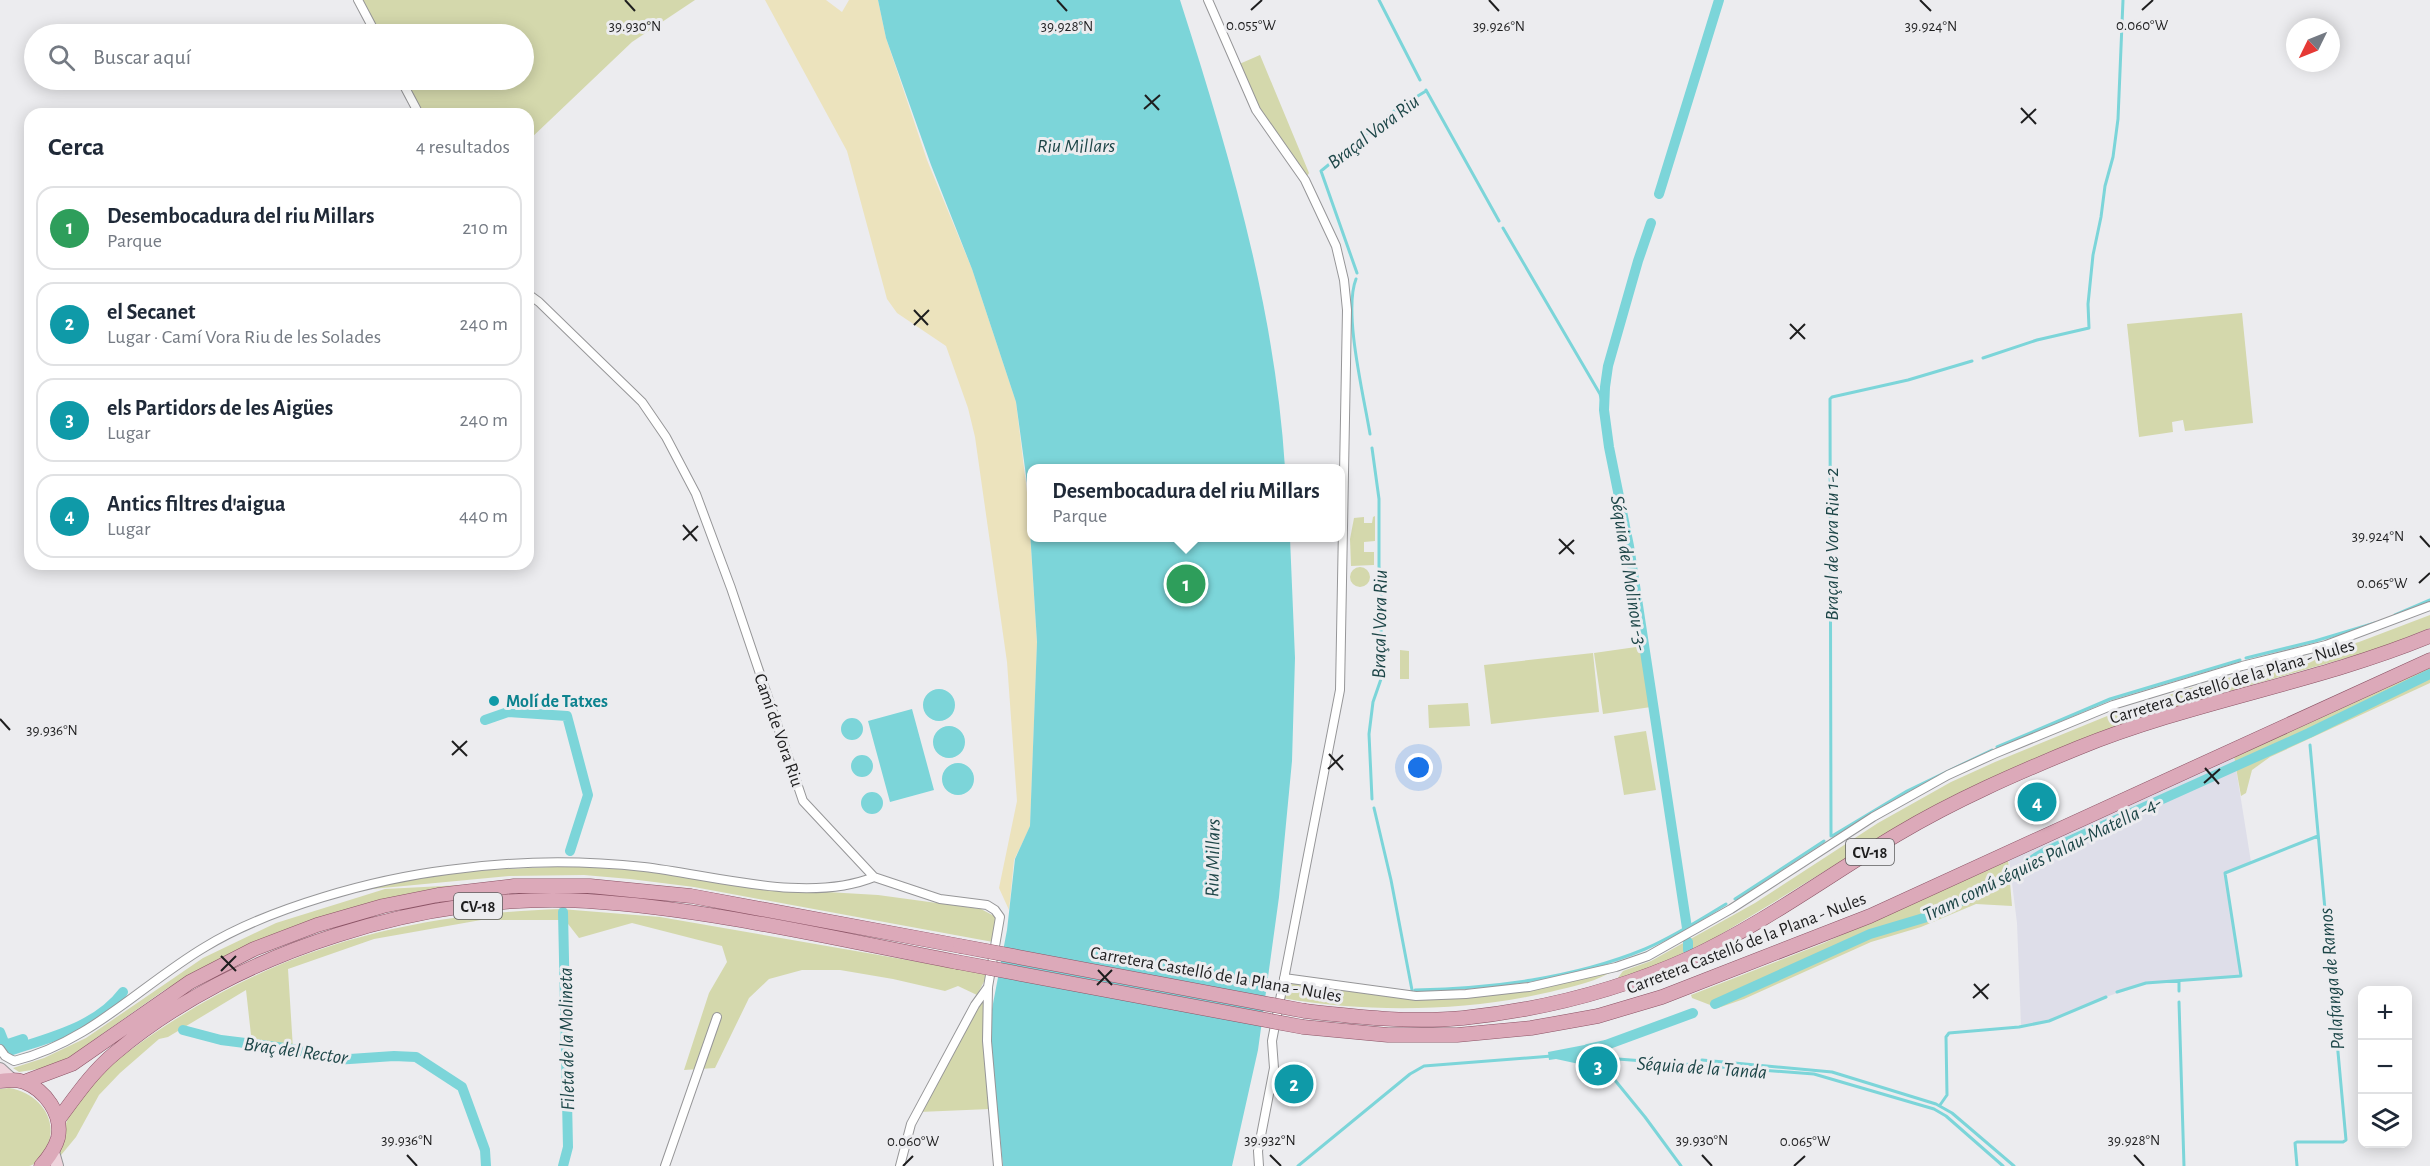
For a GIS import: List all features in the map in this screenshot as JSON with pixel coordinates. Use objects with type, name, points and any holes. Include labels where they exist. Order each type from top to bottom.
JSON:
[{"type":"main road","name":"Carretera Castelló de la Plana - Nules","points":[[12,1081],[72,1064],[190,982],[254,950],[317,925],[382,906],[438,895],[514,886],[590,886],[691,896],[1305,1011],[1392,1019],[1461,1018],[1531,1008],[1599,992],[1672,965],[1730,938],[1900,833],[1989,786],[2079,747],[2154,720],[2321,674],[2430,636]]},
{"type":"main road","name":"Carretera Castelló de la Plana - Nules","points":[[58,1120],[87,1081],[114,1054],[148,1028],[199,995],[259,965],[323,940],[387,921],[443,909],[516,901],[586,901],[688,912],[1303,1027],[1388,1035],[1457,1035],[1531,1028],[1599,1016],[1662,997],[1870,916],[2430,660]]},
{"type":"main road","points":[[12,1081],[46,1096],[58,1120]]},
{"type":"main road","name":"CV-18","points":[[41,1166],[55,1159],[58,1120]]},
{"type":"street","points":[[358,0],[371,24]]},
{"type":"street","points":[[1208,0],[1256,110],[1305,180],[1331,236],[1344,280],[1347,310],[1344,464]]},
{"type":"street","points":[[406,90],[416,108]]},
{"type":"street","name":"Camí de Vora Riu","points":[[534,298],[642,402],[666,437],[696,494],[706,519],[803,801],[874,877],[940,899],[987,905],[1000,917],[988,987],[975,1005],[911,1124],[900,1166]]},
{"type":"street","points":[[1258,1166],[1258,1151],[1274,1068],[1272,1041],[1340,690],[1343,542]]},
{"type":"street","points":[[1284,978],[1416,996],[1466,994],[1529,987],[1616,967],[1648,956],[1708,922],[1873,817],[1994,754],[2113,705],[2242,666],[2326,645],[2430,606]]},
{"type":"street","points":[[0,1049],[5,1056],[14,1061],[50,1048],[89,1029],[215,941],[281,912],[387,880],[448,870],[568,862],[642,867],[770,885],[826,889],[874,877]]},
{"type":"street","points":[[988,987],[987,1041],[998,1166]]},
{"type":"street","points":[[665,1166],[717,1017]]},
{"type":"street","points":[[0,1069],[12,1081]]},
{"type":"shaded area","points":[[2234,756],[2251,862],[2225,873],[2241,976],[2146,983],[2048,1021],[2021,1026],[2017,923],[2009,859]]},
{"type":"green space","points":[[359,0],[695,0],[632,42],[534,135],[534,108],[418,108],[408,90],[534,90],[534,24],[372,24]]},
{"type":"green space","points":[[1260,55],[1309,173],[1306,178],[1256,109],[1237,65]]},
{"type":"green space","points":[[2242,313],[2253,423],[2185,431],[2183,420],[2172,422],[2173,432],[2139,437],[2127,324]]},
{"type":"green space","points":[[1375,516],[1375,541],[1364,542],[1364,552],[1374,552],[1374,565],[1351,566],[1350,539],[1354,518],[1364,517],[1364,523],[1372,523]]},
{"type":"green space","points":[[1360,567],[1367,570],[1370,577],[1367,584],[1360,587],[1353,584],[1350,577],[1353,570]]},
{"type":"green space","points":[[2430,615],[2430,628],[2375,650],[2194,701],[2122,724],[2047,753],[1906,822],[1713,939],[1646,970],[1617,979],[1623,971],[1651,961],[1755,903],[1878,823],[1951,782],[1995,762],[2112,714],[2187,689],[2359,642]]},
{"type":"green space","points":[[1643,646],[1651,707],[1603,714],[1594,653]]},
{"type":"green space","points":[[1400,650],[1409,651],[1409,679],[1400,679]]},
{"type":"green space","points":[[1593,653],[1599,712],[1491,724],[1484,665]]},
{"type":"green space","points":[[2430,667],[2430,683],[2270,757],[2252,770],[2246,793],[2241,796],[2234,756]]},
{"type":"green space","points":[[1468,703],[1470,726],[1429,728],[1428,705]]},
{"type":"green space","points":[[1646,731],[1656,790],[1624,795],[1614,736]]},
{"type":"green space","points":[[2008,859],[2012,906],[1976,904],[1921,927],[1871,942],[1744,999],[1718,1008],[1692,998],[1691,995],[1824,943]]},
{"type":"green space","points":[[574,866],[645,871],[776,889],[878,895],[981,909],[996,917],[993,942],[694,887],[584,875],[509,876],[372,889],[416,877]]},
{"type":"green space","points":[[462,885],[413,893],[347,909],[255,942],[163,991],[64,1061],[45,1068],[19,1072],[13,1068],[44,1058],[86,1038],[203,958],[276,923],[385,889]]},
{"type":"green space","points":[[561,909],[660,917],[988,974],[977,995],[958,986],[945,991],[840,970],[802,970],[769,979],[749,998],[715,1068],[684,1070],[709,993],[727,962],[722,946],[632,923],[579,938],[565,920],[481,920],[374,939],[288,969],[293,1049],[252,1044],[246,990],[168,1037],[159,1039],[120,1073],[99,1095],[76,1137],[57,1160],[69,1116],[85,1092],[106,1070],[153,1034],[249,978],[348,941],[398,928],[451,918]]},
{"type":"green space","points":[[1618,968],[1594,980],[1550,992],[1517,999],[1450,1007],[1382,1008],[1282,998],[1285,980],[1353,989],[1465,996]]},
{"type":"green space","points":[[987,990],[990,1109],[919,1112]]},
{"type":"green space","points":[[9,1088],[31,1096],[46,1112],[49,1121],[51,1132],[49,1143],[38,1160],[29,1166],[0,1166],[0,1089]]},
{"type":"sand","points":[[765,0],[826,0],[842,12],[849,0],[878,0],[886,38],[927,160],[972,269],[1016,402],[1027,493],[1027,542],[1031,542],[1037,643],[1030,827],[1014,860],[1009,910],[999,888],[1017,801],[1007,662],[975,437],[968,408],[946,346],[897,313],[887,299],[847,151]]},
{"type":"water","name":"Riu Millars","points":[[878,0],[1180,0],[1216,115],[1247,231],[1271,348],[1280,408],[1285,464],[1027,464],[1027,483],[1016,402],[972,269],[931,165],[886,38]]},
{"type":"water","name":"Riu Millars","points":[[1031,542],[1290,542],[1295,658],[1292,761],[1279,897],[1258,1050],[1232,1166],[1003,1166],[991,1049],[992,1009],[1007,930],[1015,859],[1030,826],[1037,642]]},
{"type":"water","points":[[939,689],[950,694],[955,705],[950,716],[939,721],[928,716],[923,705],[928,694]]},
{"type":"water","points":[[912,709],[934,790],[890,802],[868,721]]},
{"type":"water","points":[[852,718],[860,721],[863,729],[860,737],[852,740],[844,737],[841,729],[844,721]]},
{"type":"water","points":[[949,726],[960,731],[965,742],[960,753],[949,758],[938,753],[933,742],[938,731]]},
{"type":"water","points":[[862,755],[870,758],[873,766],[870,774],[862,777],[854,774],[851,766],[854,758]]},
{"type":"water","points":[[958,763],[969,768],[974,779],[969,790],[958,795],[947,790],[942,779],[947,768]]},
{"type":"water","points":[[872,792],[880,795],[883,803],[880,811],[872,814],[864,811],[861,803],[864,795]]},
{"type":"water","points":[[1600,1042],[1600,1050],[1593,1051],[1593,1067],[1556,1059],[1549,1060],[1548,1052]]},
{"type":"waterway","points":[[1379,0],[1420,80]]},
{"type":"waterway","name":"Séquia del Molinou -3-","points":[[1659,194],[1719,0]]},
{"type":"waterway","name":"Braçal de Vora Riu 1-2","points":[[1983,358],[2037,340],[2089,328],[2088,304],[2093,255],[2105,186],[2113,157],[2118,119],[2123,0]]},
{"type":"waterway","points":[[1426,90],[1499,221]]},
{"type":"waterway","name":"Braçal Vora Riu","points":[[1357,273],[1321,171],[1398,108],[1426,91]]},
{"type":"waterway","name":"Séquia del Molinou -3-","points":[[1651,223],[1608,366],[1604,410],[1629,546],[1687,928]]},
{"type":"waterway","points":[[1503,228],[1600,394],[1604,410]]},
{"type":"waterway","name":"Braçal Vora Riu","points":[[1356,279],[1353,294],[1353,333],[1370,434]]},
{"type":"waterway","name":"Braçal de Vora Riu 1-2","points":[[1831,836],[1830,399],[1908,380],[1972,361]]},
{"type":"waterway","name":"Braçal Vora Riu","points":[[1372,448],[1379,499],[1381,679],[1373,702],[1369,734],[1372,799]]},
{"type":"waterway","points":[[2395,615],[2430,600]]},
{"type":"waterway","points":[[2246,658],[2375,623]]},
{"type":"waterway","points":[[1997,747],[2110,699],[2240,660]]},
{"type":"waterway","name":"Tram comú séquies Palau-Matella -4-","points":[[1715,1004],[1870,934],[1927,917],[2014,876],[2047,851],[2309,733],[2430,674]]},
{"type":"waterway","name":"Fileta de la Molineta","points":[[485,720],[508,712],[567,716],[588,795],[570,851]]},
{"type":"waterway","name":"Palafanga de Ramos","points":[[2297,1166],[2295,1143],[2343,1142],[2346,1140],[2310,745]]},
{"type":"waterway","points":[[1832,836],[1907,791],[1992,750]]},
{"type":"waterway","name":"Braçal Vora Riu","points":[[1374,808],[1391,880],[1412,990]]},
{"type":"waterway","points":[[2117,992],[2146,983],[2241,976],[2225,873],[2318,836]]},
{"type":"waterway","name":"Braçal de Vora Riu 1-2","points":[[1735,899],[1824,841]]},
{"type":"waterway","name":"Braçal de Vora Riu 1-2","points":[[1415,990],[1503,984],[1589,968],[1645,949],[1726,904]]},
{"type":"waterway","name":"Fileta de la Molineta","points":[[563,912],[568,1147],[563,1166]]},
{"type":"waterway","name":"Séquia del Molinou -3-","points":[[1688,942],[1688,950]]},
{"type":"waterway","points":[[2179,981],[2179,991]]},
{"type":"waterway","points":[[6,1052],[85,1023],[99,1015],[123,992]]},
{"type":"waterway","points":[[1940,1105],[1947,1095],[1946,1037],[1949,1033],[2019,1027],[2049,1021],[2106,997]]},
{"type":"waterway","points":[[2179,1002],[2184,1166]]},
{"type":"waterway","points":[[1588,1049],[1606,1045],[1693,1013]]},
{"type":"waterway","name":"Braç del Rector","points":[[183,1030],[221,1040],[293,1049],[335,1060],[394,1056],[416,1057],[462,1087],[485,1150],[486,1166]]},
{"type":"waterway","points":[[0,1032],[4,1042],[8,1044],[23,1039]]},
{"type":"waterway","name":"Séquia de la Tanda","points":[[1298,1166],[1410,1074],[1424,1066],[1552,1056]]},
{"type":"waterway","name":"Séquia de la Tanda","points":[[1592,1057],[1814,1074],[1934,1109],[1946,1116],[2003,1166]]},
{"type":"waterway","points":[[1596,1057],[1681,1166]]},
{"type":"waterway","points":[[1702,1060],[1832,1072],[1936,1104],[1952,1113],[2014,1166]]},
{"type":"place","name":"Desembocadura del riu Millars","points":[[1186,584]]},
{"type":"place","name":"Molí de Tatxes","points":[[494,701]]},
{"type":"place","name":"Antics filtres d'aigua","points":[[2037,802]]},
{"type":"place","name":"els Partidors de les Aigües","points":[[1598,1066]]},
{"type":"place","name":"el Secanet","points":[[1294,1084]]}]
